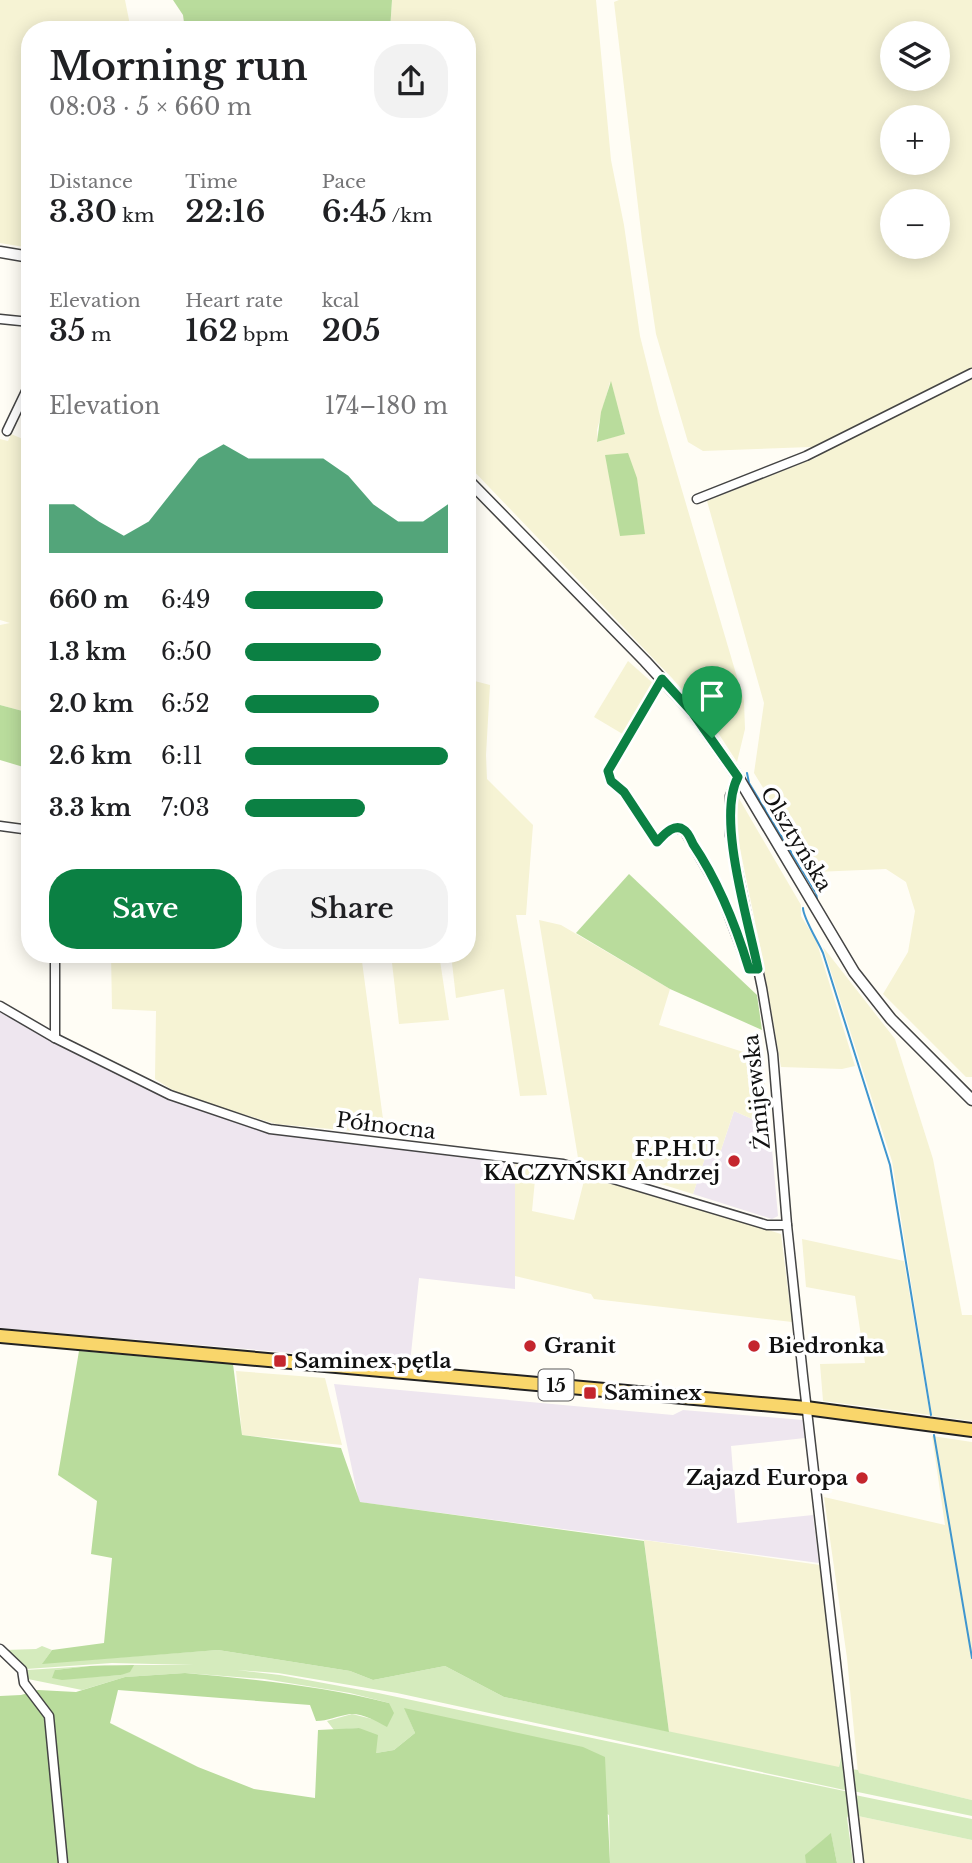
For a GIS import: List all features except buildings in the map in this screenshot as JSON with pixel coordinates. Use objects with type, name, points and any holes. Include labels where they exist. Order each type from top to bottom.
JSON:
[{"type":"main road","name":"15","points":[[0,1336],[806,1408],[972,1430]]},
{"type":"street","points":[[0,252],[21,256]]},
{"type":"street","points":[[0,319],[21,321]]},
{"type":"street","points":[[697,499],[806,456],[972,373]]},
{"type":"street","points":[[7,431],[21,402]]},
{"type":"street","name":"Olsztyńska","points":[[476,488],[662,679],[698,721],[738,777],[854,972],[891,1019],[972,1100]]},
{"type":"street","points":[[662,679],[608,771],[611,781],[624,792],[657,842],[669,830],[684,830],[720,892],[749,969],[758,969]]},
{"type":"street","name":"Żmijewska","points":[[738,777],[730,796],[730,835],[773,1054],[806,1408],[859,1863]]},
{"type":"street","points":[[0,825],[21,828]]},
{"type":"street","points":[[55,963],[55,1038]]},
{"type":"street","name":"Północna","points":[[0,1006],[55,1038],[170,1095],[270,1129],[563,1164],[767,1225],[787,1225]]},
{"type":"street","points":[[0,1649],[22,1670],[24,1683],[48,1716],[63,1863]]},
{"type":"shaded area","points":[[0,0],[125,0],[129,21],[21,21],[21,246],[0,243]]},
{"type":"shaded area","points":[[392,0],[596,0],[611,160],[624,225],[640,336],[659,412],[744,701],[745,729],[737,762],[713,725],[672,678],[476,473],[476,21],[391,21]],"holes":[[[610,382],[625,433],[598,442],[597,430]]]},
{"type":"shaded area","points":[[972,0],[972,1077],[966,1077],[883,994],[908,952],[915,911],[906,882],[886,869],[815,872],[754,773],[764,703],[707,501],[818,457],[811,447],[703,451],[688,442],[656,334],[614,2]]},
{"type":"shaded area","points":[[11,434],[21,438],[21,711],[0,705],[0,625],[10,623],[0,620],[0,439],[8,441]]},
{"type":"shaded area","points":[[628,661],[655,685],[626,736],[594,717]]},
{"type":"shaded area","points":[[476,681],[490,685],[487,779],[533,825],[526,915],[516,915],[547,1095],[520,1096],[504,989],[456,998],[452,963],[476,963]]},
{"type":"shaded area","points":[[737,795],[801,905],[801,916],[816,940],[855,1066],[842,1069],[781,1067],[736,829]]},
{"type":"shaded area","points":[[539,920],[561,925],[670,989],[659,1025],[762,1058],[770,1127],[734,1111],[719,1156],[707,1152],[693,1194],[578,1158]]},
{"type":"shaded area","points":[[823,947],[895,1039],[933,1159],[962,1315],[972,1315],[972,1421],[932,1416],[892,1161]]},
{"type":"shaded area","points":[[111,963],[362,963],[385,1134],[276,1124],[182,1096],[155,1079],[156,1011],[112,1009]]},
{"type":"shaded area","points":[[392,963],[440,963],[449,1020],[399,1024]]},
{"type":"shaded area","points":[[0,1009],[171,1098],[271,1133],[515,1156],[515,1289],[419,1278],[410,1363],[0,1328]]},
{"type":"shaded area","points":[[734,1111],[770,1127],[778,1216],[772,1219],[693,1194],[707,1152],[719,1156]]},
{"type":"shaded area","points":[[515,1156],[537,1159],[532,1211],[574,1220],[586,1173],[781,1234],[792,1322],[594,1299],[591,1294],[515,1276]]},
{"type":"shaded area","points":[[802,1239],[904,1261],[930,1415],[823,1401],[820,1364],[865,1363],[855,1296],[806,1287]]},
{"type":"shaded area","points":[[236,1371],[325,1378],[342,1445],[242,1435]]},
{"type":"shaded area","points":[[334,1384],[673,1415],[683,1410],[803,1420],[805,1438],[731,1446],[737,1523],[813,1515],[819,1563],[359,1502]]},
{"type":"shaded area","points":[[932,1436],[972,1442],[972,1800],[858,1773],[847,1658],[824,1497],[945,1525]]},
{"type":"shaded area","points":[[644,1540],[820,1565],[841,1753],[839,1768],[669,1732]]},
{"type":"shaded area","points":[[858,1816],[972,1840],[972,1863],[864,1863]]},
{"type":"green space","points":[[173,0],[392,0],[391,21],[184,21]]},
{"type":"green space","points":[[611,381],[625,434],[597,442],[601,412]]},
{"type":"green space","points":[[628,453],[637,478],[645,534],[620,536],[605,455]]},
{"type":"green space","points":[[0,705],[21,711],[21,766],[0,760]]},
{"type":"green space","points":[[629,874],[757,995],[762,1030],[670,989],[576,933]]},
{"type":"green space","points":[[79,1351],[233,1364],[242,1435],[341,1448],[360,1502],[644,1541],[669,1732],[504,1697],[445,1666],[373,1680],[350,1671],[218,1650],[42,1664],[52,1650],[104,1643],[112,1558],[91,1554],[97,1501],[58,1475]]},
{"type":"green space","points":[[42,1646],[52,1650],[43,1663],[218,1650],[350,1671],[373,1680],[445,1666],[504,1697],[839,1767],[842,1753],[849,1791],[397,1693],[278,1673],[237,1670],[378,1693],[849,1792],[850,1812],[847,1818],[853,1863],[837,1863],[831,1834],[806,1855],[806,1863],[610,1863],[609,1815],[405,1709],[415,1733],[394,1750],[376,1753],[359,1728],[334,1730],[327,1721],[352,1714],[376,1720],[389,1703],[350,1693],[264,1679],[185,1673],[125,1677],[82,1690],[28,1679],[27,1670],[105,1665],[133,1665],[194,1665],[112,1663],[26,1669],[5,1650],[36,1649]],"holes":[[[90,1666],[133,1666],[121,1675],[61,1679],[55,1670]]]},
{"type":"green space","points":[[134,1665],[130,1672],[121,1675],[62,1680],[52,1678],[55,1670]]},
{"type":"green space","points":[[185,1673],[288,1684],[389,1703],[394,1713],[387,1727],[355,1714],[316,1721],[310,1705],[118,1690],[110,1723],[198,1767],[254,1789],[315,1798],[318,1730],[359,1728],[378,1735],[376,1753],[394,1750],[415,1733],[404,1708],[583,1747],[605,1757],[610,1863],[0,1863],[0,1696],[21,1695],[38,1690],[76,1692],[125,1677]]},
{"type":"green space","points":[[851,1769],[972,1800],[972,1816],[853,1791]]},
{"type":"green space","points":[[855,1795],[972,1819],[972,1840],[858,1816]]},
{"type":"green space","points":[[831,1833],[837,1863],[806,1863],[805,1855]]},
{"type":"waterway","points":[[747,773],[749,783],[816,893],[817,899]]},
{"type":"waterway","points":[[803,908],[823,953],[890,1165],[931,1415]]},
{"type":"waterway","points":[[934,1435],[972,1658]]},
{"type":"place","name":"F.P.H.U. KACZYŃSKI Andrzej","points":[[734,1161]]},
{"type":"place","name":"Granit","points":[[530,1346]]},
{"type":"place","name":"Biedronka","points":[[754,1346]]},
{"type":"place","name":"Saminex pętla","points":[[280,1361]]},
{"type":"place","name":"Saminex","points":[[590,1393]]},
{"type":"place","name":"Zajazd Europa","points":[[862,1478]]},
{"type":"route","points":[[662,679],[712,738],[738,777],[730,796],[730,835],[758,969],[749,969],[720,892],[684,830],[669,830],[657,842],[624,792],[611,781],[608,771],[662,679]]}]
